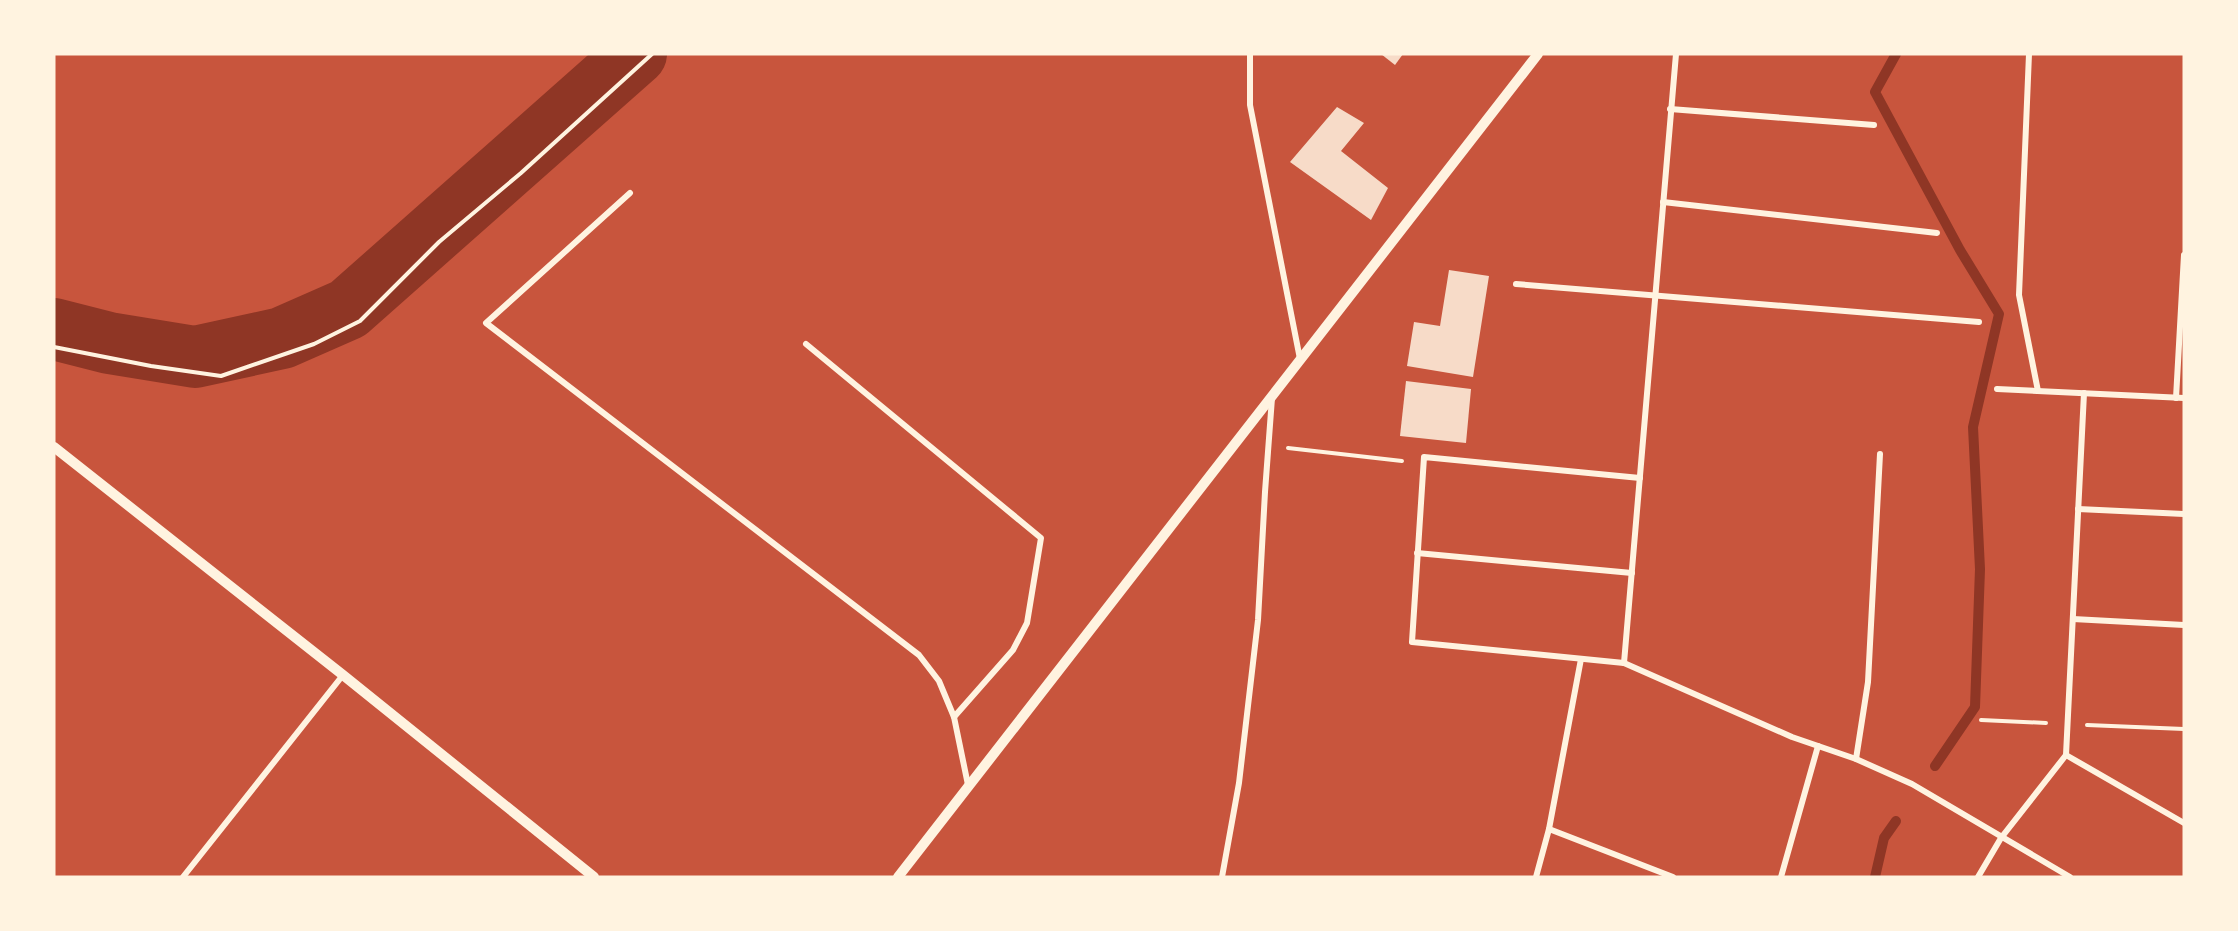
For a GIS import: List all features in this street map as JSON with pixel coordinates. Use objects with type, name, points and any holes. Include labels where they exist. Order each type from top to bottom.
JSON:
[{"type":"street","points":[[1250,54],[1250,105],[1300,360]]},
{"type":"street","points":[[898,877],[1538,54]]},
{"type":"street","points":[[1624,663],[1676,54]]},
{"type":"street","points":[[2029,54],[2019,295],[2038,391]]},
{"type":"street","points":[[1670,109],[1874,125]]},
{"type":"street","points":[[630,193],[486,323],[918,655],[939,681],[954,717],[969,787]]},
{"type":"street","points":[[1663,202],[1937,233]]},
{"type":"street","points":[[2176,398],[2184,255]]},
{"type":"street","points":[[1516,284],[1979,322]]},
{"type":"street","points":[[806,344],[1041,537],[1027,623],[1013,650],[954,717]]},
{"type":"street","points":[[1997,389],[2184,398]]},
{"type":"street","points":[[1977,877],[2001,838],[2066,755],[2084,393]]},
{"type":"street","points":[[1222,877],[1239,783],[1258,620],[1273,395]]},
{"type":"street","points":[[54,447],[594,877]]},
{"type":"street","points":[[1856,759],[1868,682],[1880,454]]},
{"type":"street","points":[[1640,478],[1424,457],[1412,642],[1624,663],[1792,737],[1856,759],[1912,784],[2070,877]]},
{"type":"street","points":[[2078,509],[2184,514]]},
{"type":"street","points":[[1417,553],[1632,573]]},
{"type":"street","points":[[2073,619],[2184,625]]},
{"type":"street","points":[[1536,877],[1549,829],[1581,659]]},
{"type":"street","points":[[183,877],[343,675]]},
{"type":"street","points":[[1781,877],[1818,746]]},
{"type":"street","points":[[2066,755],[2184,822]]},
{"type":"street","points":[[1549,829],[1673,877]]},
{"type":"path","points":[[54,347],[151,366],[221,376],[315,344],[360,321],[439,242],[521,173],[652,54]]},
{"type":"path","points":[[1269,446],[1424,463]]},
{"type":"building","points":[[1381,54],[1403,54],[1395,65]]},
{"type":"building","points":[[1337,107],[1364,123],[1341,151],[1388,188],[1371,220],[1290,162]]},
{"type":"building","points":[[1449,270],[1489,276],[1473,377],[1407,366],[1414,322],[1440,326]]},
{"type":"building","points":[[1406,381],[1471,389],[1466,443],[1400,436]]},
{"type":"waterway","points":[[54,329],[109,343],[195,357],[282,338],[348,309],[636,54]]},
{"type":"waterway","points":[[1896,54],[1875,92],[1960,250],[1999,314],[1973,427],[1980,569],[1975,707],[1935,766]]},
{"type":"waterway","points":[[1875,877],[1884,838],[1896,821]]}]
